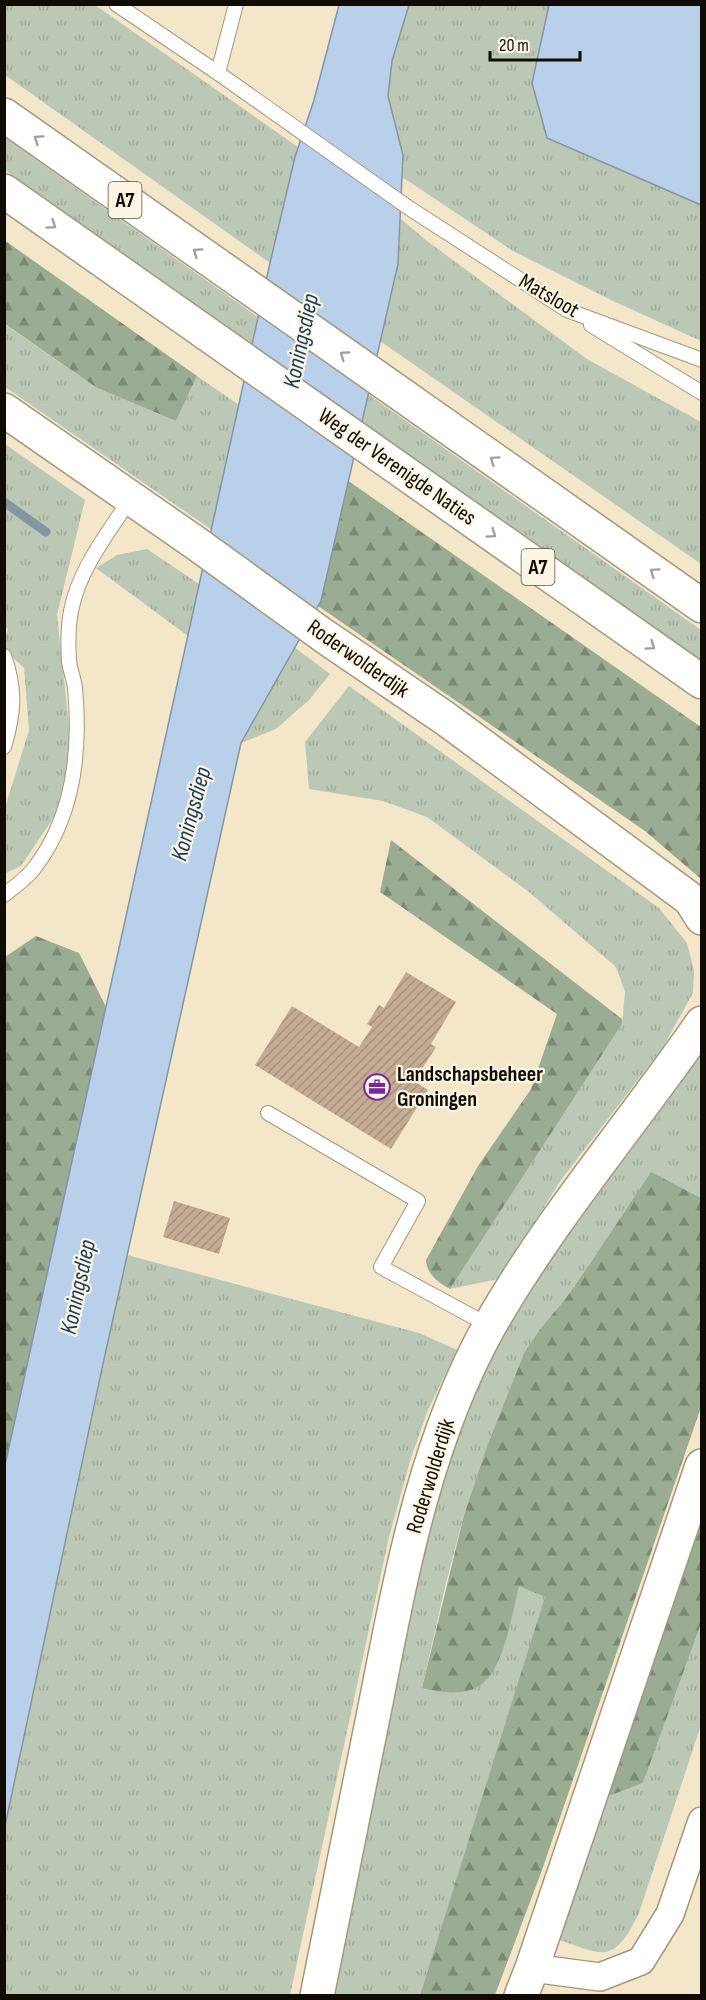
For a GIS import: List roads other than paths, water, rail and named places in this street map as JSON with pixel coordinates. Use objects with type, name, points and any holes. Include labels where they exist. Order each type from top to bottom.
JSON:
[{"type":"main road","name":"A7","points":[[4,115],[702,606]]},
{"type":"main road","name":"Weg der Verenigde Naties","points":[[4,191],[702,682]]},
{"type":"main road","name":"Roderwolderdijk","points":[[4,410],[197,544],[324,636],[447,719],[690,899],[702,918]]},
{"type":"main road","name":"Roderwolderdijk","points":[[317,1995],[394,1609],[428,1469],[456,1395],[490,1326],[561,1214],[702,1023]]},
{"type":"main road","points":[[526,1982],[702,1466]]},
{"type":"street","points":[[526,1982],[600,1977],[641,1961],[670,1914],[702,1821]]},
{"type":"lane","name":"Matsloot","points":[[116,4],[409,208],[567,310],[702,360]]},
{"type":"lane","points":[[218,73],[236,4]]},
{"type":"lane","points":[[567,310],[702,393]]},
{"type":"lane","points":[[4,896],[30,873],[54,837],[63,818],[74,770],[76,745],[75,688],[69,662],[68,636],[72,610],[79,585],[90,561],[131,498]]},
{"type":"lane","points":[[4,656],[13,681],[11,723],[4,747]]},
{"type":"lane","points":[[268,1113],[418,1201],[381,1267],[490,1326]]},
{"type":"water","name":"Koningsdiep","points":[[339,5],[409,5],[392,61],[388,96],[403,155],[398,264],[321,601],[241,743],[103,1364],[5,1826],[5,1465],[270,263],[295,157],[314,100]]},
{"type":"water","points":[[549,5],[701,5],[701,205],[547,138],[532,83]]},
{"type":"waterway","points":[[4,502],[46,532]]},
{"type":"place","name":"Landschapsbeheer Groningen","points":[[377,1087]]}]
